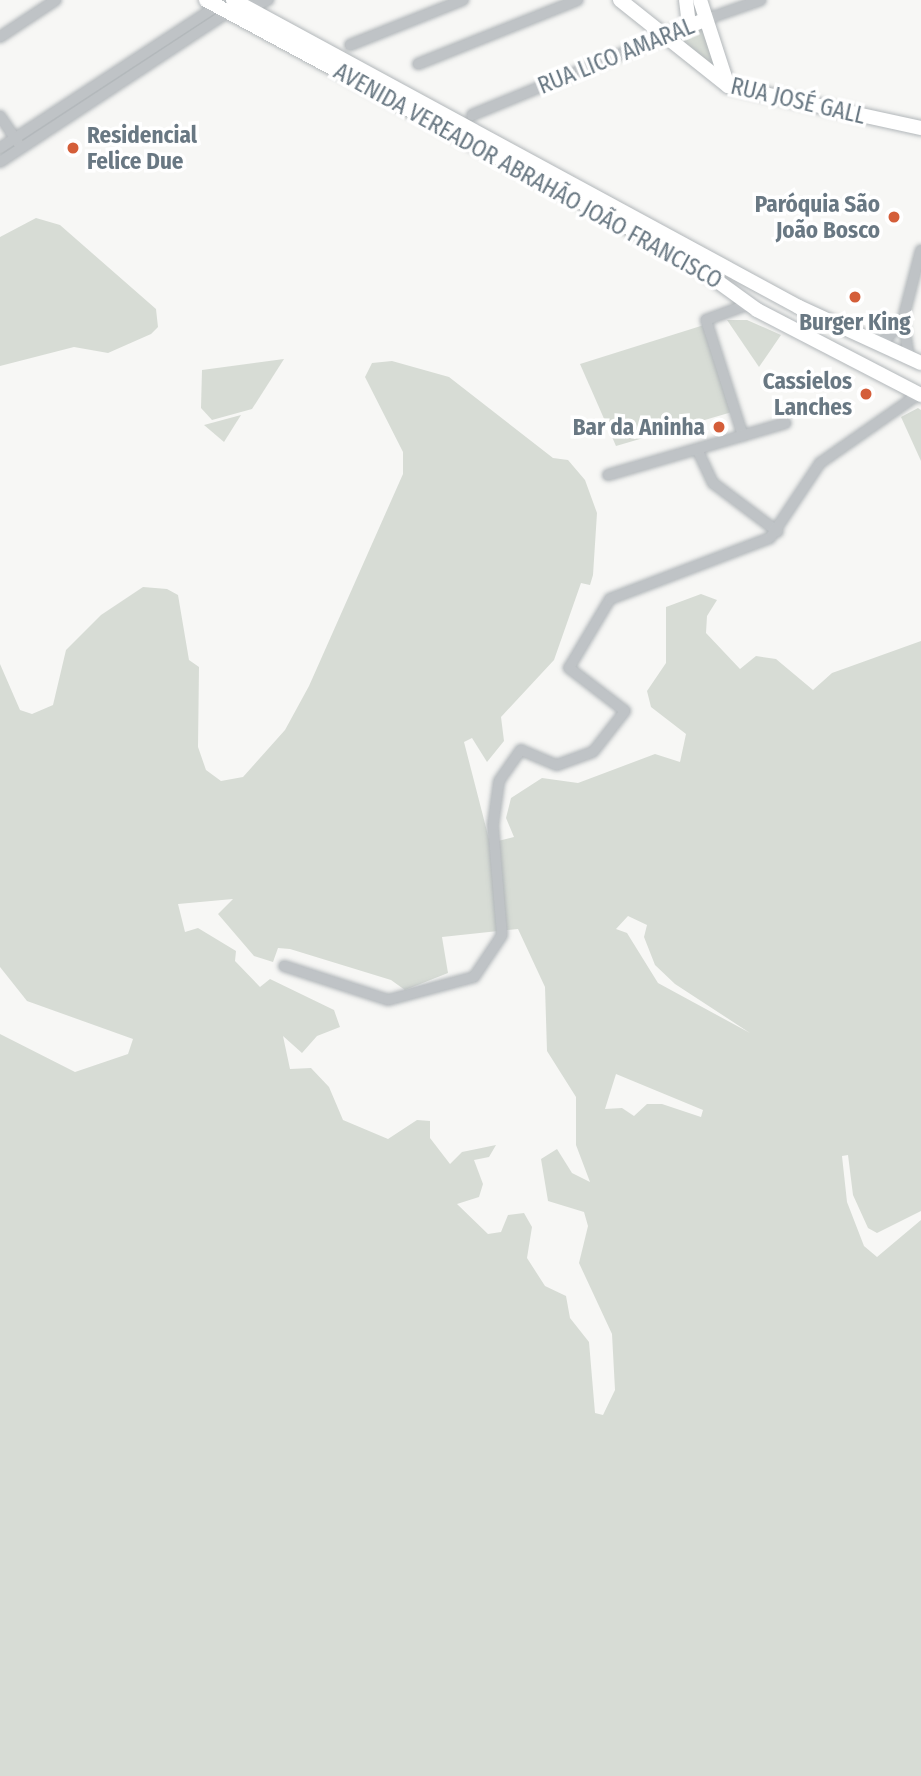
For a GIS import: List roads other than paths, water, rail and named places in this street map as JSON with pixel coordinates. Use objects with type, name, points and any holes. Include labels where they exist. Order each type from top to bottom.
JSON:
[{"type":"main road","name":"RUA JOSÉ GALL","points":[[620,0],[662,37],[728,86],[921,128]]},
{"type":"main road","points":[[686,0],[689,26]]},
{"type":"main road","points":[[700,0],[704,20],[728,86]]},
{"type":"main road","name":"AVENIDA VEREADOR ABRAHÃO JOÃO FRANCISCO","points":[[221,4],[248,8],[775,293],[915,360]]},
{"type":"main road","name":"AVENIDA VEREADOR ABRAHÃO JOÃO FRANCISCO","points":[[221,4],[688,260],[749,304],[920,395]]},
{"type":"main road","name":"RUA LICO AMARAL","points":[[662,37],[704,20]]},
{"type":"main road","points":[[749,304],[775,293]]},
{"type":"street","points":[[0,37],[56,0]]},
{"type":"street","points":[[248,8],[268,0]]},
{"type":"street","points":[[350,45],[463,0]]},
{"type":"street","points":[[418,64],[578,0]]},
{"type":"street","name":"RUA LICO AMARAL","points":[[704,20],[761,0]]},
{"type":"street","points":[[0,162],[18,143],[171,43],[221,4]]},
{"type":"street","name":"RUA LICO AMARAL","points":[[472,115],[662,37]]},
{"type":"street","points":[[0,116],[18,143]]},
{"type":"street","points":[[0,148],[18,143]]},
{"type":"street","points":[[880,345],[903,319],[921,250]]},
{"type":"street","points":[[743,436],[706,320],[749,304]]},
{"type":"street","points":[[903,319],[915,360]]},
{"type":"street","points":[[284,966],[388,1000],[474,977],[502,935],[493,825],[499,781],[521,750],[556,765],[593,752],[625,711],[569,668],[610,599],[778,532],[820,463],[920,395]]},
{"type":"street","points":[[608,475],[786,424]]},
{"type":"street","points":[[697,449],[713,483],[778,532]]},
{"type":"place","name":"Residencial Felice Due","points":[[73,148]]},
{"type":"place","name":"Paróquia São João Bosco","points":[[894,217]]},
{"type":"place","name":"Burger King","points":[[855,297]]},
{"type":"place","name":"Cassielos Lanches","points":[[866,394]]},
{"type":"place","name":"Bar da Aninha","points":[[719,427]]}]
